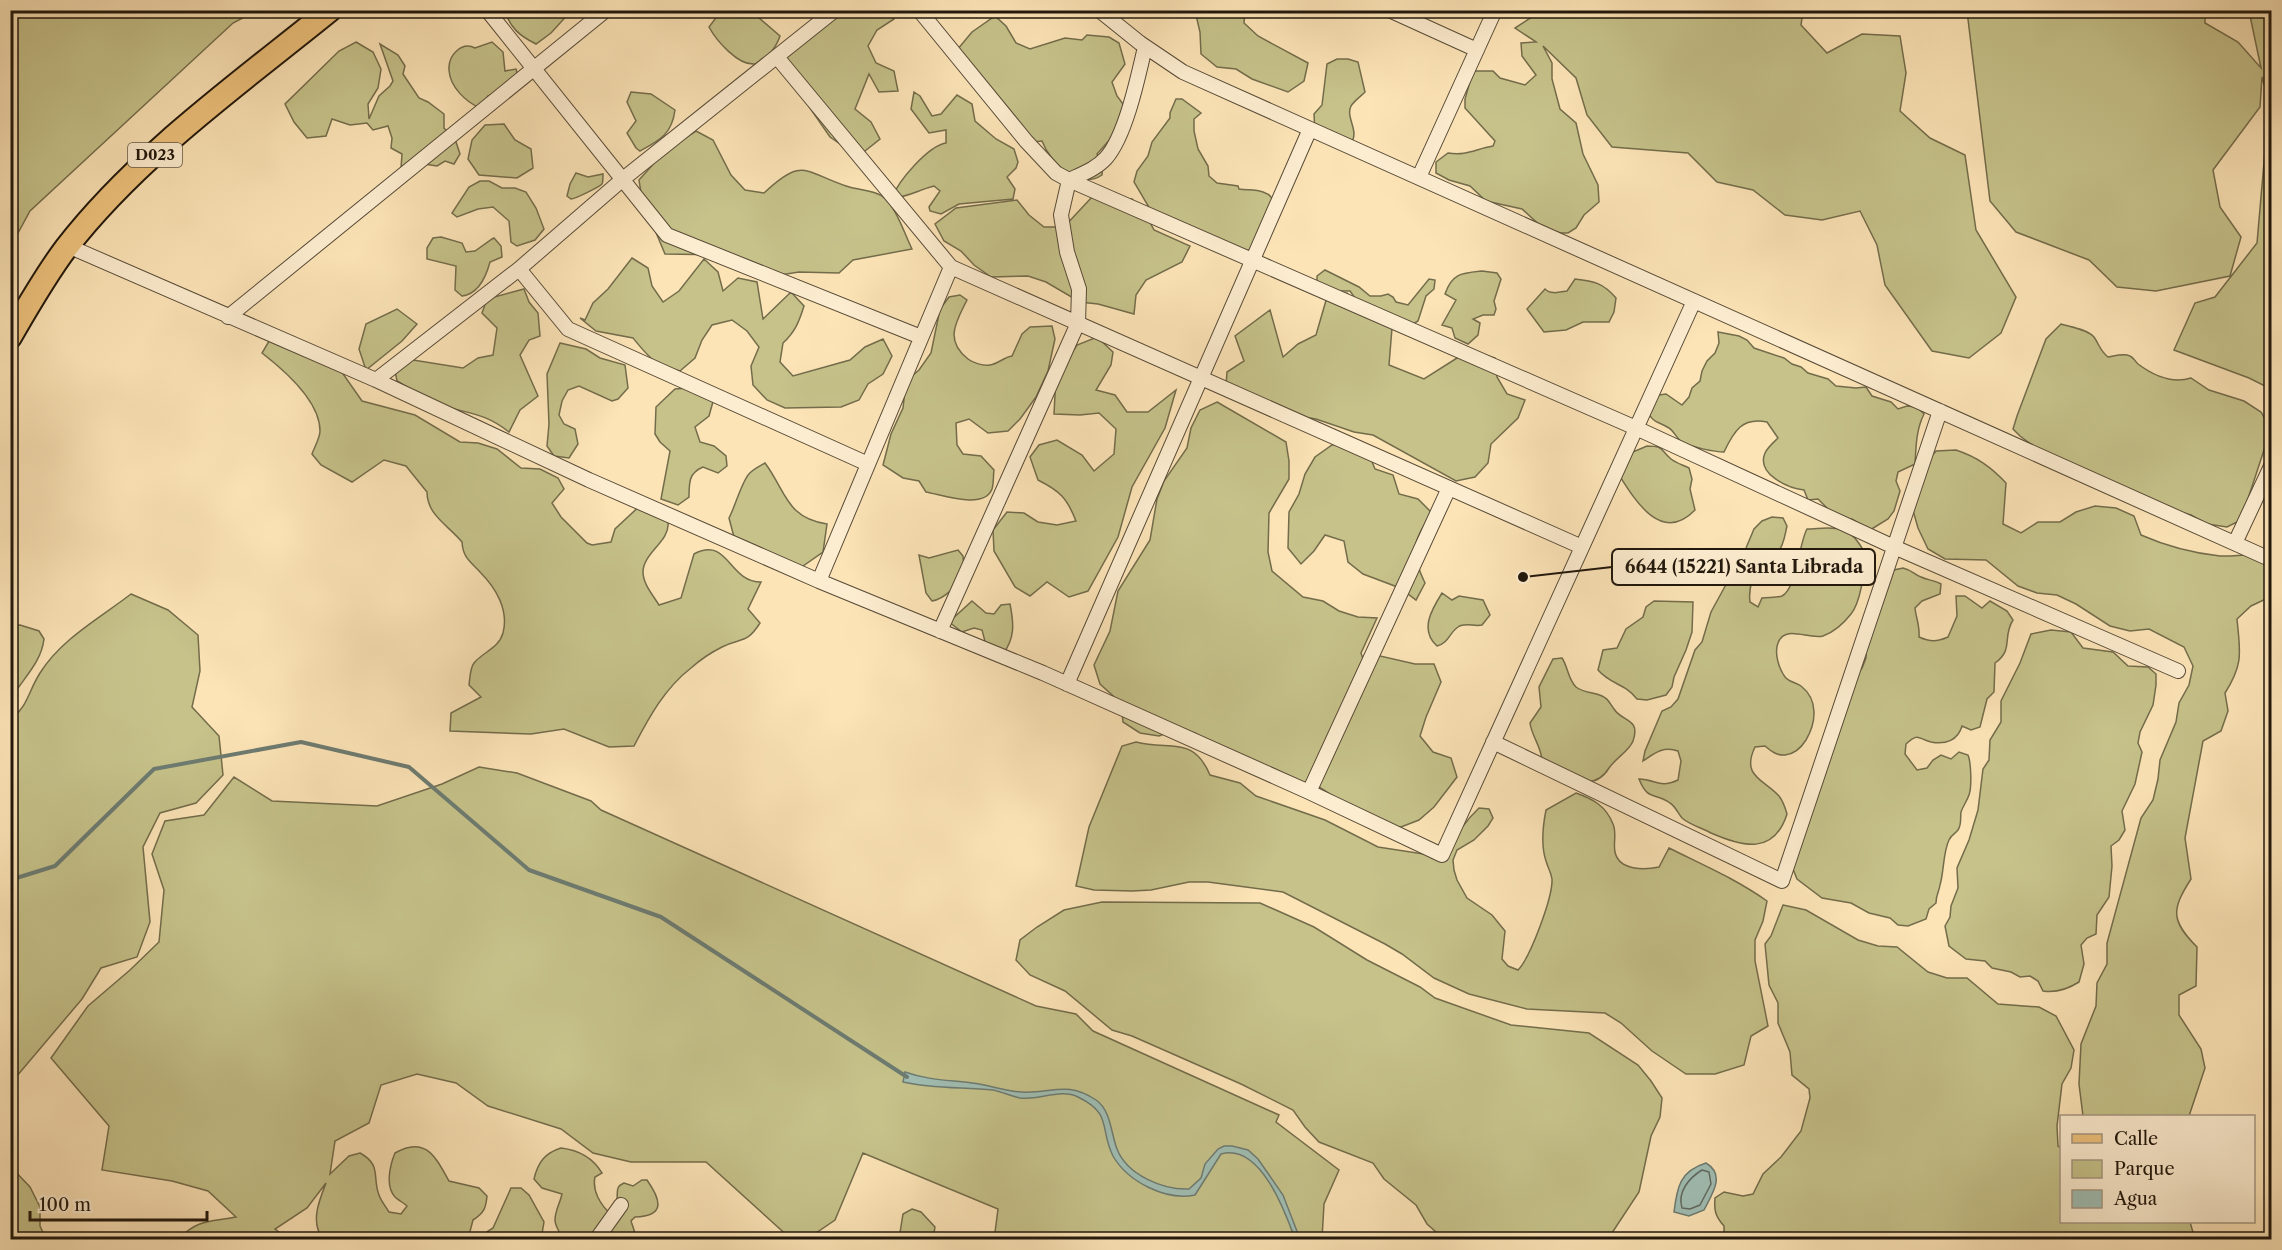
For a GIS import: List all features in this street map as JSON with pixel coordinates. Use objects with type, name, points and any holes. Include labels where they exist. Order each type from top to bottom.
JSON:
[{"type":"main road","name":"D023","points":[[10,337],[47,275],[99,210],[159,151],[330,10]]},
{"type":"street","points":[[487,10],[667,235],[921,337]]},
{"type":"street","points":[[228,317],[606,10]]},
{"type":"street","points":[[376,380],[519,269],[623,179],[835,10]]},
{"type":"street","points":[[919,10],[1026,141],[1056,173],[1069,180],[1636,428],[1894,547],[2178,671]]},
{"type":"street","points":[[1099,10],[1145,47],[1183,72],[2271,560]]},
{"type":"street","points":[[1389,10],[1477,50]]},
{"type":"street","points":[[1419,177],[1495,10]]},
{"type":"street","points":[[1069,180],[1092,169],[1106,158],[1122,130],[1145,47]]},
{"type":"street","points":[[777,57],[951,267],[1582,547]]},
{"type":"street","points":[[1067,684],[1310,129]]},
{"type":"street","points":[[940,631],[1078,323],[1079,289],[1067,252],[1061,214],[1069,180]]},
{"type":"street","points":[[68,246],[376,380],[589,480],[819,581],[1067,684],[1309,792],[1442,855],[1694,301]]},
{"type":"street","points":[[819,581],[951,267]]},
{"type":"street","points":[[519,269],[568,329],[868,464]]},
{"type":"street","points":[[1493,742],[1782,881],[1940,411]]},
{"type":"street","points":[[2235,543],[2271,464]]},
{"type":"street","points":[[1309,792],[1449,488]]},
{"type":"street","points":[[596,1239],[621,1205]]},
{"type":"green space","points":[[11,10],[256,11],[233,23],[30,211],[11,246]]},
{"type":"green space","points":[[505,10],[571,11],[551,33],[536,44],[516,31]]},
{"type":"green space","points":[[721,11],[751,11],[780,36],[774,49],[767,57],[755,64],[748,64],[735,57],[717,39],[709,27]]},
{"type":"green space","points":[[836,11],[894,11],[894,19],[877,30],[868,46],[876,63],[894,71],[898,91],[879,92],[869,74],[855,109],[871,122],[880,139],[865,151],[846,148],[830,137],[781,66],[786,46]]},
{"type":"green space","points":[[1195,11],[1245,11],[1244,23],[1258,36],[1308,63],[1304,81],[1288,92],[1252,79],[1236,69],[1217,67],[1201,54],[1200,32]]},
{"type":"green space","points":[[1541,11],[1803,11],[1801,25],[1827,53],[1862,34],[1900,36],[1906,73],[1900,111],[1930,138],[1965,155],[1976,230],[2016,297],[2001,333],[1969,358],[1932,351],[1885,285],[1877,245],[1860,211],[1822,220],[1785,215],[1753,190],[1717,182],[1688,153],[1612,147],[1587,115],[1576,78],[1543,46],[1552,63],[1552,79],[1560,109],[1576,123],[1583,154],[1598,185],[1599,202],[1584,215],[1576,228],[1568,233],[1561,233],[1544,229],[1522,209],[1486,201],[1470,186],[1449,180],[1436,173],[1436,162],[1448,153],[1466,153],[1493,146],[1495,141],[1465,108],[1465,99],[1473,71],[1493,71],[1500,78],[1525,85],[1536,75],[1522,56],[1521,43],[1536,42],[1515,28]]},
{"type":"green space","points":[[1967,11],[2205,11],[2205,23],[2238,42],[2261,68],[2249,11],[2271,11],[2271,87],[2264,84],[2262,77],[2260,107],[2213,170],[2220,207],[2241,237],[2230,276],[2156,291],[2117,287],[2089,260],[2016,232],[1990,201]]},
{"type":"green space","points":[[995,16],[1006,26],[1016,43],[1030,49],[1065,38],[1082,40],[1087,35],[1109,37],[1119,43],[1125,64],[1112,82],[1123,104],[1121,127],[1097,154],[1102,163],[1102,175],[1093,179],[1084,179],[1066,172],[1051,157],[1042,141],[1032,142],[957,50],[972,32]]},
{"type":"green space","points":[[356,42],[373,52],[381,69],[378,88],[368,104],[369,119],[379,96],[393,81],[380,44],[398,55],[405,66],[403,74],[419,98],[444,114],[444,128],[456,142],[460,154],[454,164],[445,161],[437,166],[424,164],[401,168],[402,154],[391,148],[392,138],[388,126],[373,130],[367,123],[350,125],[332,119],[326,136],[307,138],[294,122],[285,104],[339,51]]},
{"type":"green space","points":[[492,42],[503,52],[505,71],[516,69],[517,73],[500,93],[488,96],[480,108],[464,98],[456,88],[450,76],[449,64],[453,55],[461,48],[470,46],[475,48]]},
{"type":"green space","points":[[1337,59],[1358,62],[1365,92],[1351,106],[1350,115],[1354,135],[1350,144],[1315,133],[1314,114],[1322,105],[1327,64]]},
{"type":"green space","points":[[631,92],[651,94],[675,110],[668,131],[640,151],[627,133],[636,121],[627,102]]},
{"type":"green space","points":[[914,92],[920,96],[932,116],[941,114],[957,95],[972,104],[975,121],[996,139],[1014,149],[1018,162],[1016,168],[1007,177],[1015,189],[1013,199],[959,204],[941,214],[930,211],[929,207],[940,191],[934,186],[892,198],[914,165],[931,150],[946,143],[946,130],[929,133],[911,109]]},
{"type":"green space","points":[[1176,99],[1182,99],[1201,113],[1194,119],[1194,131],[1198,149],[1208,166],[1209,176],[1217,183],[1263,192],[1274,201],[1250,250],[1242,255],[1154,216],[1134,182],[1137,171],[1148,156],[1152,142],[1170,118]]},
{"type":"green space","points":[[504,124],[515,140],[531,149],[533,168],[517,178],[479,175],[468,159],[472,140],[485,125]]},
{"type":"green space","points":[[2271,125],[2271,389],[2249,378],[2174,350],[2195,303],[2215,297],[2257,243],[2267,128]]},
{"type":"green space","points":[[696,131],[713,140],[731,175],[745,190],[764,193],[787,174],[804,170],[846,186],[882,196],[895,213],[912,249],[853,260],[839,273],[799,272],[780,275],[762,269],[745,259],[726,255],[665,254],[642,199],[639,180],[665,151]]},
{"type":"green space","points":[[576,173],[588,177],[603,174],[602,184],[571,199],[567,196]]},
{"type":"green space","points":[[480,181],[489,181],[502,188],[515,188],[526,192],[536,208],[544,229],[535,240],[517,246],[511,242],[509,221],[493,207],[478,209],[457,217],[452,213],[469,187]]},
{"type":"green space","points":[[1092,197],[1132,199],[1145,213],[1154,230],[1190,246],[1182,262],[1146,280],[1136,295],[1134,314],[1098,304],[1080,302],[1046,282],[1028,276],[991,277],[974,265],[961,251],[944,241],[935,224],[956,208],[1017,200],[1029,215],[1044,227],[1064,227]]},
{"type":"green space","points":[[441,237],[462,243],[466,252],[475,251],[494,238],[501,246],[502,257],[490,262],[484,279],[473,292],[462,296],[455,290],[456,266],[427,259],[427,248],[433,238]]},
{"type":"green space","points":[[632,258],[648,268],[652,286],[663,302],[679,291],[704,259],[718,272],[723,291],[738,278],[757,282],[763,319],[791,292],[804,306],[791,335],[783,343],[780,362],[793,376],[850,360],[865,347],[883,339],[892,356],[883,374],[868,384],[859,400],[841,407],[785,408],[767,400],[753,385],[751,366],[759,347],[747,331],[732,320],[712,325],[702,340],[695,358],[680,371],[664,366],[648,356],[633,338],[596,331],[580,318],[585,320],[593,303],[608,289]]},
{"type":"green space","points":[[1325,270],[1359,287],[1370,296],[1388,294],[1396,302],[1408,305],[1429,279],[1435,280],[1434,289],[1426,296],[1418,321],[1410,326],[1355,298],[1350,291],[1333,291],[1317,282],[1317,276]]},
{"type":"green space","points":[[1482,271],[1497,273],[1501,279],[1494,301],[1496,309],[1494,315],[1483,315],[1473,319],[1480,323],[1478,335],[1468,344],[1455,338],[1452,328],[1442,325],[1456,300],[1445,294],[1451,282],[1459,275]]},
{"type":"green space","points":[[1575,279],[1598,284],[1616,298],[1614,312],[1609,322],[1583,322],[1566,330],[1544,332],[1527,309],[1545,289],[1553,293],[1567,291]]},
{"type":"green space","points":[[524,289],[529,302],[538,313],[540,336],[529,340],[520,355],[538,396],[520,410],[509,432],[485,418],[431,402],[397,381],[394,366],[413,360],[463,368],[478,358],[493,355],[497,328],[482,313],[487,299]]},
{"type":"green space","points":[[1347,293],[1360,308],[1392,328],[1389,365],[1424,379],[1457,358],[1476,352],[1495,358],[1497,377],[1507,394],[1525,400],[1518,418],[1491,444],[1488,463],[1475,477],[1456,481],[1373,435],[1354,432],[1316,419],[1278,413],[1226,385],[1227,372],[1244,361],[1235,336],[1270,310],[1283,357],[1298,344],[1316,335],[1327,297]]},
{"type":"green space","points":[[960,295],[967,300],[956,323],[954,338],[961,352],[973,362],[990,365],[1012,356],[1022,334],[1030,327],[1052,326],[1055,339],[1048,371],[1036,397],[1008,431],[988,433],[969,419],[956,423],[957,445],[963,454],[981,456],[994,470],[993,487],[988,495],[972,500],[926,492],[919,481],[903,478],[883,465],[891,434],[903,408],[906,381],[919,370],[931,353],[940,309],[949,297]]},
{"type":"green space","points":[[397,309],[417,324],[402,341],[366,370],[359,349],[366,324]]},
{"type":"green space","points":[[2061,324],[2091,334],[2108,357],[2122,355],[2132,357],[2150,372],[2170,379],[2191,378],[2209,390],[2244,401],[2261,412],[2266,421],[2267,441],[2241,520],[2227,527],[2207,524],[2191,515],[2144,502],[2040,451],[2013,429],[2046,339]]},
{"type":"green space","points":[[1718,332],[1739,336],[1747,340],[1754,348],[1784,358],[1808,373],[1828,379],[1836,386],[1866,387],[1872,396],[1891,402],[1898,409],[1907,406],[1917,407],[1924,414],[1918,432],[1915,464],[1898,472],[1896,481],[1900,491],[1894,511],[1888,519],[1870,530],[1852,519],[1843,520],[1835,516],[1818,499],[1808,500],[1804,490],[1775,479],[1763,461],[1766,451],[1778,438],[1767,422],[1751,422],[1740,427],[1724,452],[1686,444],[1671,429],[1652,418],[1647,411],[1659,395],[1666,394],[1682,405],[1689,397],[1692,388],[1700,381],[1707,361],[1715,353],[1719,343]]},
{"type":"green space","points":[[272,336],[339,368],[362,401],[415,415],[460,442],[478,443],[497,449],[521,468],[540,469],[558,478],[564,489],[552,503],[561,517],[587,543],[592,545],[611,542],[615,529],[645,501],[662,506],[668,523],[665,536],[647,559],[643,572],[646,585],[659,605],[681,598],[694,554],[706,550],[715,551],[742,575],[750,580],[761,582],[748,609],[760,623],[747,638],[714,651],[682,676],[658,704],[634,746],[609,747],[564,729],[531,734],[450,731],[451,713],[481,697],[469,685],[471,670],[474,663],[501,638],[504,616],[500,600],[486,578],[465,556],[462,542],[434,513],[430,507],[427,492],[406,466],[384,460],[352,482],[321,465],[312,454],[320,431],[314,409],[290,377],[262,353]]},
{"type":"green space","points":[[1097,337],[1113,352],[1111,365],[1096,390],[1115,395],[1127,412],[1148,412],[1176,390],[1165,428],[1132,487],[1118,537],[1088,591],[1069,597],[1047,582],[1030,596],[1015,587],[994,551],[993,530],[1007,512],[1024,513],[1038,522],[1057,525],[1076,521],[1062,496],[1038,480],[1030,457],[1039,445],[1057,440],[1082,455],[1094,471],[1114,454],[1116,429],[1099,413],[1054,414],[1056,376],[1077,345]]},
{"type":"green space","points":[[560,343],[586,349],[600,358],[625,365],[628,388],[618,399],[612,401],[579,386],[568,390],[562,401],[559,415],[564,424],[575,429],[578,444],[569,458],[554,456],[547,446],[549,424],[547,374]]},
{"type":"green space","points":[[699,387],[714,398],[709,416],[695,427],[700,442],[714,446],[726,456],[727,466],[718,473],[703,467],[695,472],[690,482],[689,497],[678,505],[661,499],[670,451],[655,434],[656,407],[675,389]]},
{"type":"green space","points":[[1217,402],[1286,442],[1289,479],[1269,513],[1268,552],[1272,571],[1303,597],[1323,601],[1339,611],[1358,617],[1377,618],[1361,653],[1367,671],[1376,655],[1415,664],[1434,664],[1441,682],[1420,736],[1433,752],[1451,758],[1457,777],[1434,807],[1419,820],[1401,827],[1381,827],[1316,785],[1278,779],[1207,749],[1195,733],[1177,729],[1159,736],[1140,733],[1123,722],[1121,703],[1100,684],[1094,665],[1110,631],[1118,591],[1150,540],[1157,499],[1164,481],[1187,448],[1191,428],[1200,410]]},
{"type":"green space","points":[[1351,442],[1368,452],[1375,469],[1393,475],[1399,494],[1418,499],[1432,513],[1415,546],[1417,562],[1425,583],[1416,600],[1400,588],[1363,574],[1348,562],[1344,541],[1325,535],[1301,564],[1288,548],[1289,512],[1315,457],[1332,445]]},
{"type":"green space","points":[[1647,446],[1660,448],[1673,460],[1689,468],[1692,479],[1690,489],[1695,510],[1683,519],[1672,523],[1661,521],[1651,515],[1633,497],[1619,475],[1628,454]]},
{"type":"green space","points":[[1956,450],[1971,456],[1995,472],[2006,483],[2003,524],[2021,533],[2038,522],[2060,522],[2076,512],[2095,506],[2116,508],[2134,516],[2141,535],[2170,546],[2210,555],[2253,555],[2271,559],[2271,591],[2268,598],[2251,606],[2237,619],[2239,657],[2235,673],[2225,693],[2228,711],[2221,731],[2203,741],[2185,838],[2191,879],[2180,899],[2177,915],[2182,930],[2197,947],[2196,986],[2179,995],[2179,1015],[2201,1049],[2205,1068],[2189,1115],[2083,1115],[2079,1084],[2081,1044],[2096,1006],[2097,983],[2107,964],[2107,943],[2141,818],[2153,800],[2160,760],[2176,722],[2179,703],[2189,685],[2193,666],[2184,647],[2149,629],[2130,631],[2110,626],[2076,604],[2057,595],[2037,593],[2018,586],[1986,560],[1945,559],[1928,549],[1918,528],[1912,507],[1922,467],[1936,451]]},
{"type":"green space","points":[[765,463],[788,502],[795,509],[813,521],[827,524],[823,552],[803,566],[775,563],[734,537],[729,518],[741,488],[746,477]]},
{"type":"green space","points":[[1772,517],[1783,518],[1787,526],[1780,549],[1758,568],[1753,579],[1750,602],[1758,607],[1762,598],[1780,597],[1787,592],[1794,576],[1807,529],[1834,528],[1847,532],[1862,548],[1867,564],[1857,603],[1842,624],[1823,636],[1786,634],[1778,643],[1777,656],[1781,670],[1787,679],[1807,692],[1813,705],[1814,719],[1806,740],[1792,753],[1779,755],[1765,746],[1755,747],[1751,757],[1752,771],[1779,796],[1787,814],[1781,827],[1766,842],[1746,844],[1723,838],[1689,823],[1682,818],[1672,804],[1649,794],[1639,779],[1662,784],[1678,780],[1681,761],[1678,751],[1663,750],[1643,761],[1645,751],[1662,711],[1671,707],[1678,699],[1695,650],[1702,642],[1711,612],[1754,529],[1762,521]]},
{"type":"green space","points":[[958,550],[963,556],[962,576],[951,590],[932,601],[926,593],[919,555],[929,558]]},
{"type":"green space","points":[[1903,568],[1941,584],[1940,594],[1922,601],[1915,608],[1919,637],[1933,641],[1948,637],[1957,616],[1956,596],[1965,596],[1982,608],[1990,601],[2007,611],[2013,620],[2004,653],[1995,663],[1994,692],[1987,699],[1980,727],[1971,730],[1962,726],[1958,735],[1942,743],[1916,737],[1906,744],[1905,754],[1917,770],[1927,768],[1941,755],[1951,759],[1959,752],[1968,755],[1971,775],[1970,791],[1961,812],[1960,826],[1947,845],[1936,903],[1929,909],[1926,919],[1908,926],[1898,925],[1890,918],[1869,913],[1851,903],[1822,898],[1797,879],[1793,869],[1793,859],[1848,684],[1862,668],[1866,658],[1867,627],[1880,611],[1894,570]]},
{"type":"green space","points":[[1442,593],[1452,600],[1459,596],[1483,600],[1490,615],[1482,625],[1458,627],[1444,643],[1437,646],[1432,640],[1428,626],[1431,613]]},
{"type":"green space","points":[[131,594],[168,610],[198,635],[200,671],[192,707],[219,736],[223,775],[196,803],[160,813],[143,847],[150,922],[137,957],[101,968],[82,999],[11,1083],[11,720],[25,703],[40,673],[59,650],[70,639]]},
{"type":"green space","points":[[972,601],[986,613],[994,614],[1001,605],[1010,604],[1013,630],[1010,642],[1003,654],[986,645],[982,630],[974,628],[962,632],[949,622]]},
{"type":"green space","points":[[1654,601],[1693,602],[1692,632],[1672,687],[1666,695],[1647,700],[1637,699],[1628,690],[1608,679],[1598,670],[1603,650],[1617,648],[1626,629],[1643,617],[1646,607]]},
{"type":"green space","points":[[20,625],[39,631],[44,639],[35,664],[11,699],[11,626]]},
{"type":"green space","points":[[2051,630],[2071,632],[2083,648],[2113,652],[2128,666],[2148,667],[2156,674],[2156,685],[2153,705],[2140,732],[2138,743],[2142,752],[2135,784],[2122,811],[2125,830],[2119,840],[2111,846],[2109,897],[2097,915],[2096,934],[2087,938],[2081,945],[2084,964],[2079,982],[2062,990],[2043,991],[2038,981],[2030,976],[2020,977],[2011,972],[1992,968],[1985,961],[1966,959],[1949,946],[1945,926],[1950,917],[1951,906],[1958,888],[1957,868],[1978,810],[1983,769],[1989,760],[1990,740],[2001,722],[2001,701],[2020,663],[2031,634]]},
{"type":"green space","points":[[1562,658],[1576,687],[1604,697],[1617,713],[1630,721],[1635,728],[1633,741],[1629,748],[1602,776],[1594,781],[1577,779],[1542,760],[1531,728],[1530,723],[1541,707],[1539,687],[1553,659]]},
{"type":"green space","points":[[1136,742],[1188,749],[1203,762],[1210,775],[1240,783],[1256,796],[1325,820],[1378,847],[1443,857],[1459,831],[1474,813],[1479,808],[1489,809],[1493,818],[1474,840],[1457,850],[1453,860],[1454,870],[1467,898],[1492,915],[1505,931],[1502,959],[1508,966],[1518,970],[1534,941],[1545,913],[1551,888],[1552,879],[1544,855],[1543,842],[1546,810],[1576,793],[1588,798],[1603,808],[1610,818],[1615,831],[1614,845],[1617,858],[1627,866],[1640,869],[1659,867],[1669,848],[1731,879],[1767,901],[1763,921],[1755,940],[1755,961],[1768,1026],[1751,1036],[1744,1065],[1715,1074],[1686,1074],[1652,1051],[1621,1023],[1605,1013],[1527,1009],[1469,994],[1434,978],[1385,944],[1283,892],[1208,882],[1189,882],[1151,890],[1132,891],[1094,890],[1076,886],[1089,827],[1122,746]]},
{"type":"green space","points":[[479,767],[517,773],[591,801],[601,810],[1036,1006],[1076,1014],[1093,1031],[1279,1115],[1276,1122],[1339,1170],[1324,1204],[1322,1239],[994,1240],[998,1209],[863,1153],[835,1220],[807,1239],[791,1239],[706,1162],[631,1162],[593,1153],[561,1129],[488,1106],[456,1083],[417,1074],[381,1085],[369,1123],[335,1141],[330,1174],[349,1156],[360,1153],[374,1167],[377,1189],[382,1202],[389,1212],[401,1214],[407,1206],[395,1197],[390,1187],[389,1175],[393,1158],[395,1153],[406,1148],[422,1148],[434,1157],[449,1181],[479,1188],[487,1196],[484,1210],[473,1220],[468,1239],[323,1239],[316,1219],[326,1183],[307,1208],[275,1229],[283,1235],[304,1239],[179,1239],[198,1225],[236,1217],[208,1191],[172,1181],[102,1170],[109,1126],[51,1058],[88,1006],[159,942],[164,890],[152,854],[165,821],[204,815],[234,777],[272,801],[377,806],[442,784]]},
{"type":"green space","points":[[1102,902],[1260,903],[1314,927],[1367,960],[1420,987],[1435,998],[1511,1025],[1589,1033],[1638,1065],[1662,1098],[1660,1117],[1651,1136],[1639,1192],[1608,1239],[1444,1239],[1427,1224],[1416,1205],[1384,1179],[1373,1163],[1319,1142],[1293,1110],[1241,1084],[1132,1036],[1112,1030],[1065,991],[1030,975],[1016,960],[1020,940],[1037,927],[1064,910]]},
{"type":"green space","points":[[1783,905],[1806,910],[1858,940],[1878,946],[1897,947],[1928,972],[1947,978],[1967,978],[1998,1004],[2039,1007],[2056,1016],[2074,1050],[2071,1068],[2062,1084],[2057,1126],[2060,1148],[2060,1223],[2190,1223],[2195,1239],[1724,1239],[1724,1226],[1716,1213],[1715,1198],[1724,1192],[1743,1196],[1753,1194],[1763,1174],[1781,1157],[1801,1131],[1810,1098],[1809,1089],[1792,1075],[1790,1052],[1778,1023],[1778,1003],[1769,985],[1765,944],[1771,936]]},
{"type":"green space","points":[[561,1148],[584,1156],[602,1173],[595,1177],[596,1192],[600,1202],[611,1214],[617,1202],[619,1186],[624,1183],[633,1186],[642,1180],[647,1180],[658,1200],[658,1206],[652,1214],[635,1217],[631,1221],[637,1239],[561,1239],[555,1220],[562,1194],[542,1188],[534,1179],[543,1159]]},
{"type":"green space","points":[[11,1167],[30,1187],[40,1207],[40,1226],[46,1239],[11,1239]]},
{"type":"green space","points":[[511,1188],[521,1188],[529,1195],[544,1222],[542,1234],[545,1239],[476,1239],[493,1228]]},
{"type":"green space","points":[[912,1209],[921,1212],[935,1227],[933,1239],[899,1239],[903,1214]]},
{"type":"water","points":[[905,1072],[1015,1091],[1067,1089],[1085,1094],[1101,1104],[1105,1110],[1117,1149],[1129,1166],[1147,1179],[1168,1187],[1189,1189],[1201,1178],[1205,1164],[1218,1149],[1224,1146],[1248,1150],[1258,1159],[1283,1195],[1300,1239],[1295,1239],[1285,1212],[1269,1182],[1248,1159],[1235,1153],[1221,1154],[1195,1195],[1172,1195],[1149,1188],[1128,1174],[1113,1156],[1101,1116],[1089,1103],[1078,1097],[1057,1094],[1020,1098],[993,1090],[914,1084],[903,1082]]},
{"type":"water","points":[[1706,1163],[1712,1168],[1716,1179],[1704,1210],[1689,1216],[1674,1212],[1681,1181],[1690,1171]]},
{"type":"waterway","points":[[10,880],[55,866],[154,769],[301,742],[409,767],[529,870],[661,917],[907,1077]]},
{"type":"place","name":"6644 (15221) Santa Librada","points":[[1523,577]]}]
